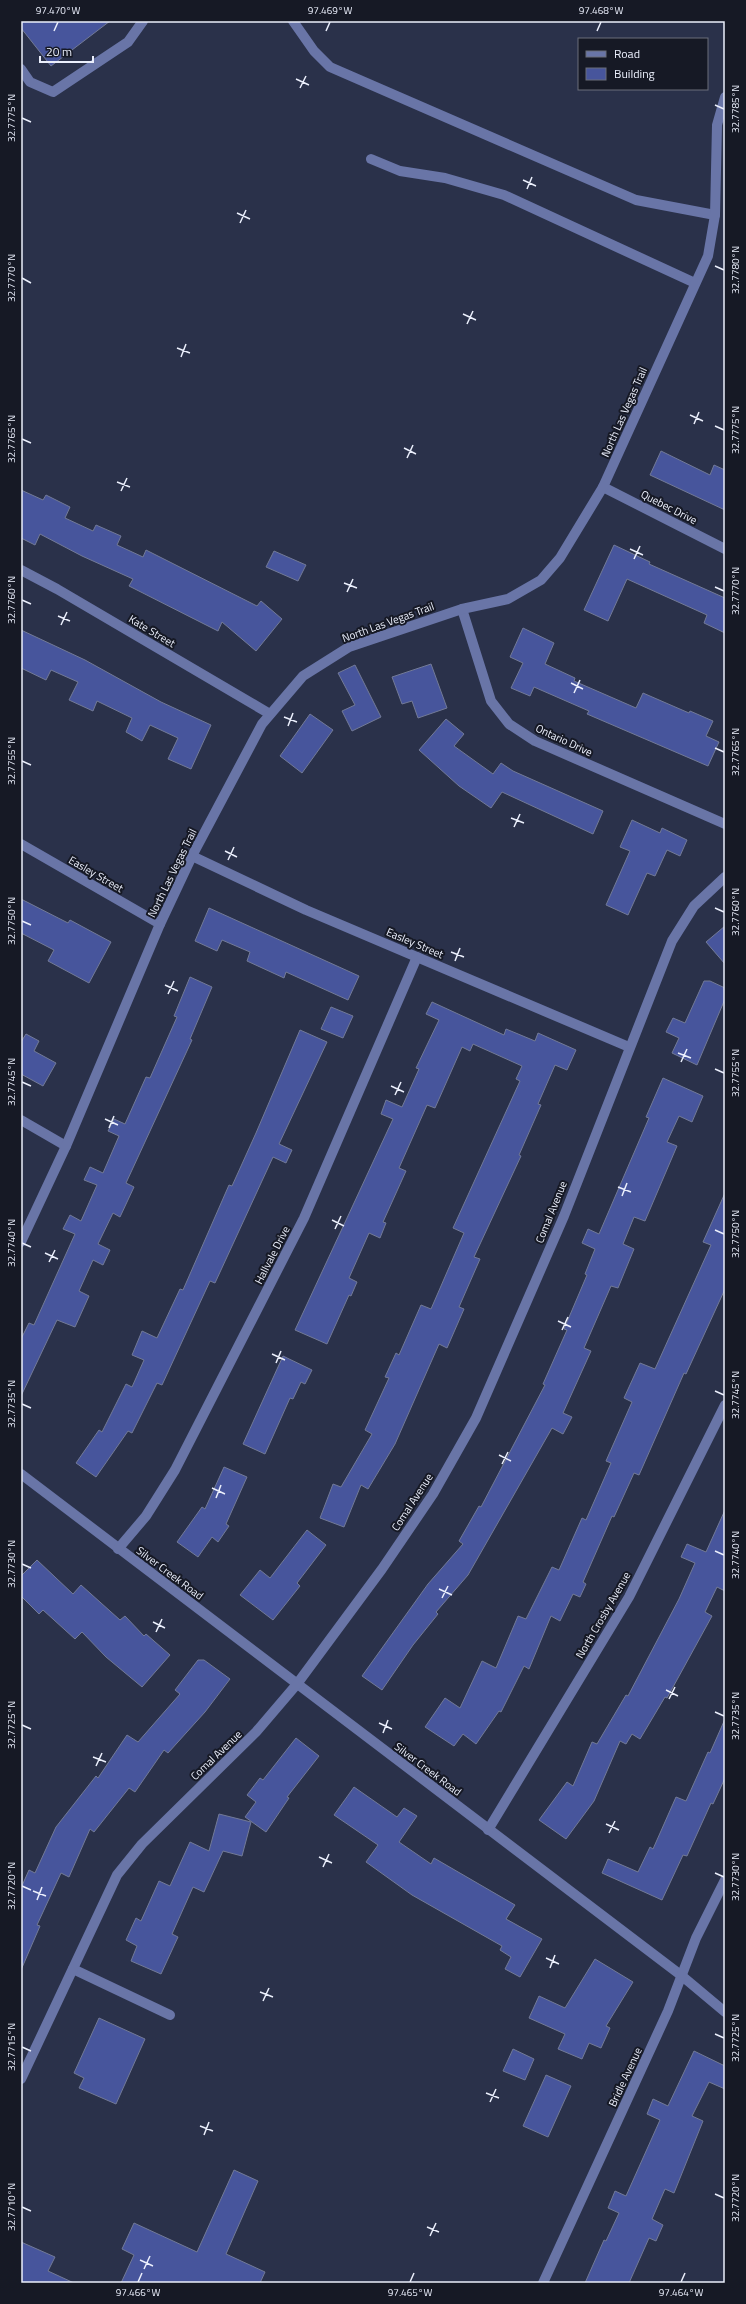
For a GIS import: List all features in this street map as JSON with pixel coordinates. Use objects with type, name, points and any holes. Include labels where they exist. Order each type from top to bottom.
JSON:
[{"type":"street","points":[[21,69],[30,82],[53,92],[128,42],[143,21]]},
{"type":"street","points":[[293,21],[314,51],[330,67],[636,200],[715,215]]},
{"type":"street","name":"North Las Vegas Trail","points":[[21,1242],[66,1146],[160,924],[192,856],[246,753],[270,714],[303,676],[349,647],[462,609],[508,599],[540,580],[560,558],[603,487],[708,256],[715,215],[718,140],[717,126],[725,96]]},
{"type":"street","points":[[718,140],[725,148]]},
{"type":"street","points":[[371,159],[400,171],[446,178],[504,195],[696,283]]},
{"type":"street","name":"Quebec Drive","points":[[603,487],[725,549]]},
{"type":"street","name":"Kate Street","points":[[21,570],[57,589],[270,714]]},
{"type":"street","name":"Ontario Drive","points":[[462,609],[491,701],[509,724],[535,741],[725,824]]},
{"type":"street","name":"Easley Street","points":[[21,844],[160,924]]},
{"type":"street","name":"Easley Street","points":[[192,856],[306,910],[630,1047]]},
{"type":"street","name":"Comal Avenue","points":[[21,2079],[117,1875],[142,1844],[256,1732],[297,1684],[382,1570],[433,1494],[476,1418],[564,1216],[672,941],[694,906],[725,877]]},
{"type":"street","name":"Hallvale Drive","points":[[118,1549],[146,1516],[175,1470],[301,1225],[418,957]]},
{"type":"street","points":[[21,1120],[66,1146]]},
{"type":"street","name":"North Crosby Avenue","points":[[488,1830],[561,1711],[605,1633],[629,1597],[725,1405]]},
{"type":"street","name":"Silver Creek Road","points":[[21,1474],[682,1976],[725,2012]]},
{"type":"street","name":"Bridle Avenue","points":[[543,2283],[668,2011],[696,1938],[725,1880]]},
{"type":"street","points":[[73,1970],[170,2015]]},
{"type":"building","points":[[21,21],[110,21],[51,66],[21,28]]},
{"type":"building","points":[[661,451],[710,475],[714,465],[725,470],[725,510],[650,475]]},
{"type":"building","points":[[21,490],[43,500],[46,495],[70,507],[65,518],[93,531],[96,525],[121,536],[117,545],[143,557],[146,550],[257,606],[261,601],[282,619],[256,651],[222,622],[218,631],[129,586],[133,579],[82,556],[40,534],[35,545],[21,538]]},
{"type":"building","points":[[614,545],[650,562],[649,564],[725,598],[725,633],[704,623],[707,615],[627,579],[608,621],[584,610]]},
{"type":"building","points":[[274,551],[306,565],[298,581],[266,567]]},
{"type":"building","points":[[523,628],[554,643],[545,664],[575,678],[574,681],[636,708],[643,693],[689,713],[690,711],[713,721],[706,736],[719,742],[708,766],[587,714],[589,711],[534,687],[530,696],[511,688],[523,663],[510,657]]},
{"type":"building","points":[[21,630],[85,660],[161,702],[211,725],[191,769],[168,759],[178,738],[150,725],[142,741],[126,732],[132,718],[97,701],[93,711],[69,700],[78,682],[51,670],[46,680],[21,668]]},
{"type":"building","points":[[431,664],[447,708],[418,718],[412,701],[402,704],[392,677]]},
{"type":"building","points":[[355,665],[381,717],[352,731],[342,711],[355,705],[338,673]]},
{"type":"building","points":[[310,714],[333,730],[302,773],[280,756]]},
{"type":"building","points":[[446,719],[464,734],[454,746],[493,774],[501,763],[513,771],[603,811],[593,834],[502,792],[491,808],[459,786],[419,750]]},
{"type":"building","points":[[632,820],[660,833],[662,828],[687,840],[680,856],[667,850],[655,876],[647,873],[628,915],[606,905],[630,851],[620,847]]},
{"type":"building","points":[[21,899],[68,923],[70,920],[111,942],[89,983],[48,961],[54,950],[21,933]]},
{"type":"building","points":[[209,908],[359,976],[348,1000],[286,972],[284,978],[247,961],[250,952],[222,940],[217,951],[195,941]]},
{"type":"building","points":[[725,926],[725,964],[706,942]]},
{"type":"building","points":[[190,977],[212,987],[190,1039],[192,1040],[126,1183],[134,1187],[120,1217],[113,1213],[98,1244],[110,1250],[103,1265],[93,1260],[79,1291],[89,1296],[75,1327],[57,1320],[21,1396],[21,1339],[29,1323],[34,1325],[75,1234],[63,1229],[70,1215],[81,1221],[97,1185],[84,1180],[90,1167],[103,1173],[119,1136],[108,1131],[114,1119],[125,1124],[146,1077],[150,1078],[177,1017],[174,1016]]},
{"type":"building","points":[[704,981],[710,981],[725,988],[725,999],[697,1065],[672,1053],[679,1038],[666,1032],[673,1018],[685,1023]]},
{"type":"building","points":[[432,1002],[504,1035],[506,1029],[535,1041],[538,1033],[576,1050],[567,1070],[555,1065],[538,1104],[541,1105],[519,1155],[521,1156],[474,1257],[480,1259],[459,1307],[464,1309],[447,1348],[439,1344],[395,1444],[368,1489],[361,1485],[344,1527],[320,1518],[333,1484],[341,1487],[372,1434],[365,1430],[389,1378],[385,1377],[396,1353],[399,1355],[421,1305],[431,1309],[464,1233],[453,1228],[520,1081],[516,1079],[522,1066],[473,1044],[470,1051],[462,1047],[435,1108],[427,1105],[399,1168],[406,1171],[383,1222],[386,1223],[380,1238],[369,1233],[349,1278],[357,1282],[351,1296],[349,1295],[327,1344],[295,1330],[393,1119],[381,1114],[386,1100],[402,1107],[419,1069],[416,1068],[439,1020],[426,1014]]},
{"type":"building","points":[[331,1007],[353,1016],[343,1038],[321,1029]]},
{"type":"building","points":[[300,1030],[327,1042],[279,1144],[292,1150],[286,1163],[273,1157],[215,1283],[210,1281],[162,1385],[157,1383],[132,1433],[128,1431],[96,1477],[76,1463],[99,1430],[102,1432],[126,1384],[132,1387],[144,1360],[132,1355],[142,1331],[157,1338],[180,1289],[183,1290],[229,1185],[232,1186],[256,1133]]},
{"type":"building","points":[[26,1034],[39,1041],[34,1051],[56,1063],[43,1086],[21,1074],[21,1042]]},
{"type":"building","points":[[663,1078],[703,1096],[692,1122],[679,1116],[667,1142],[677,1146],[645,1221],[634,1217],[623,1244],[634,1249],[618,1288],[611,1286],[584,1348],[591,1351],[563,1413],[572,1417],[563,1434],[552,1428],[468,1575],[436,1612],[438,1614],[413,1645],[382,1690],[362,1676],[428,1584],[463,1544],[459,1541],[479,1506],[481,1507],[545,1385],[543,1384],[567,1330],[564,1329],[587,1275],[585,1274],[595,1249],[582,1243],[588,1229],[599,1234],[649,1118],[646,1117]]},
{"type":"building","points":[[725,1193],[725,1289],[686,1374],[684,1373],[639,1475],[634,1473],[614,1517],[612,1516],[583,1582],[586,1584],[580,1597],[573,1594],[560,1621],[551,1616],[529,1669],[524,1666],[501,1712],[499,1711],[476,1744],[463,1734],[454,1746],[425,1727],[445,1698],[460,1708],[482,1661],[496,1668],[518,1616],[526,1619],[552,1567],[559,1570],[582,1518],[586,1520],[611,1463],[606,1461],[632,1402],[624,1398],[640,1363],[655,1369],[711,1245],[703,1242]]},
{"type":"building","points":[[283,1356],[312,1370],[305,1384],[301,1382],[293,1399],[290,1398],[265,1454],[243,1444]]},
{"type":"building","points":[[224,1467],[247,1477],[226,1524],[229,1526],[218,1542],[212,1537],[198,1557],[177,1542],[202,1507],[205,1509]]},
{"type":"building","points":[[725,1510],[725,1591],[717,1587],[705,1612],[712,1616],[667,1698],[665,1697],[640,1739],[632,1734],[626,1744],[620,1741],[594,1801],[566,1839],[539,1820],[567,1782],[573,1786],[592,1742],[597,1744],[626,1695],[628,1696],[679,1599],[695,1563],[681,1557],[687,1544],[706,1552]]},
{"type":"building","points":[[307,1530],[326,1545],[297,1583],[300,1586],[273,1620],[240,1595],[260,1570],[270,1578]]},
{"type":"building","points":[[37,1560],[73,1594],[81,1585],[120,1620],[125,1616],[144,1636],[146,1634],[170,1655],[142,1687],[106,1657],[82,1632],[75,1639],[43,1610],[39,1614],[21,1596],[21,1576]]},
{"type":"building","points":[[198,1660],[204,1660],[230,1679],[205,1712],[168,1753],[164,1750],[135,1792],[129,1788],[94,1832],[90,1829],[69,1877],[61,1873],[37,1925],[40,1926],[21,1970],[21,1888],[29,1870],[35,1873],[56,1827],[96,1776],[98,1778],[127,1735],[138,1742],[180,1694],[175,1690]]},
{"type":"building","points":[[725,1719],[725,1778],[713,1804],[711,1803],[687,1856],[683,1855],[662,1900],[602,1873],[608,1859],[638,1872],[650,1847],[653,1849],[676,1797],[686,1801]]},
{"type":"building","points":[[296,1738],[319,1756],[287,1797],[289,1798],[266,1832],[245,1817],[256,1802],[247,1795],[260,1778],[263,1780]]},
{"type":"building","points":[[354,1787],[397,1817],[404,1808],[417,1816],[399,1842],[431,1864],[434,1858],[515,1905],[506,1919],[542,1939],[520,1977],[505,1969],[511,1957],[500,1950],[502,1946],[412,1895],[366,1862],[378,1845],[334,1815]]},
{"type":"building","points":[[219,1814],[251,1822],[242,1856],[223,1851],[204,1892],[193,1887],[172,1934],[178,1937],[161,1974],[131,1961],[137,1946],[126,1940],[136,1918],[141,1921],[159,1881],[170,1886],[190,1842],[209,1851]]},
{"type":"building","points":[[595,1959],[633,1982],[606,2026],[610,2028],[601,2048],[589,2043],[582,2059],[558,2049],[565,2034],[529,2018],[539,1996],[565,2008]]},
{"type":"building","points":[[99,2018],[145,2039],[116,2104],[79,2088],[84,2078],[74,2073]]},
{"type":"building","points":[[513,2049],[534,2059],[525,2080],[503,2071]]},
{"type":"building","points":[[694,2051],[725,2066],[725,2089],[709,2082],[692,2116],[703,2121],[674,2193],[665,2189],[652,2219],[663,2225],[656,2241],[649,2238],[629,2283],[585,2283],[604,2240],[606,2241],[619,2213],[608,2208],[615,2191],[626,2196],[660,2120],[647,2114],[653,2099],[668,2106]]},
{"type":"building","points":[[546,2075],[571,2086],[548,2137],[523,2126]]},
{"type":"building","points":[[234,2170],[258,2181],[226,2254],[265,2272],[260,2283],[121,2283],[134,2255],[122,2249],[134,2223],[197,2252]]},
{"type":"building","points":[[21,2242],[55,2257],[48,2271],[74,2283],[21,2283]]}]
